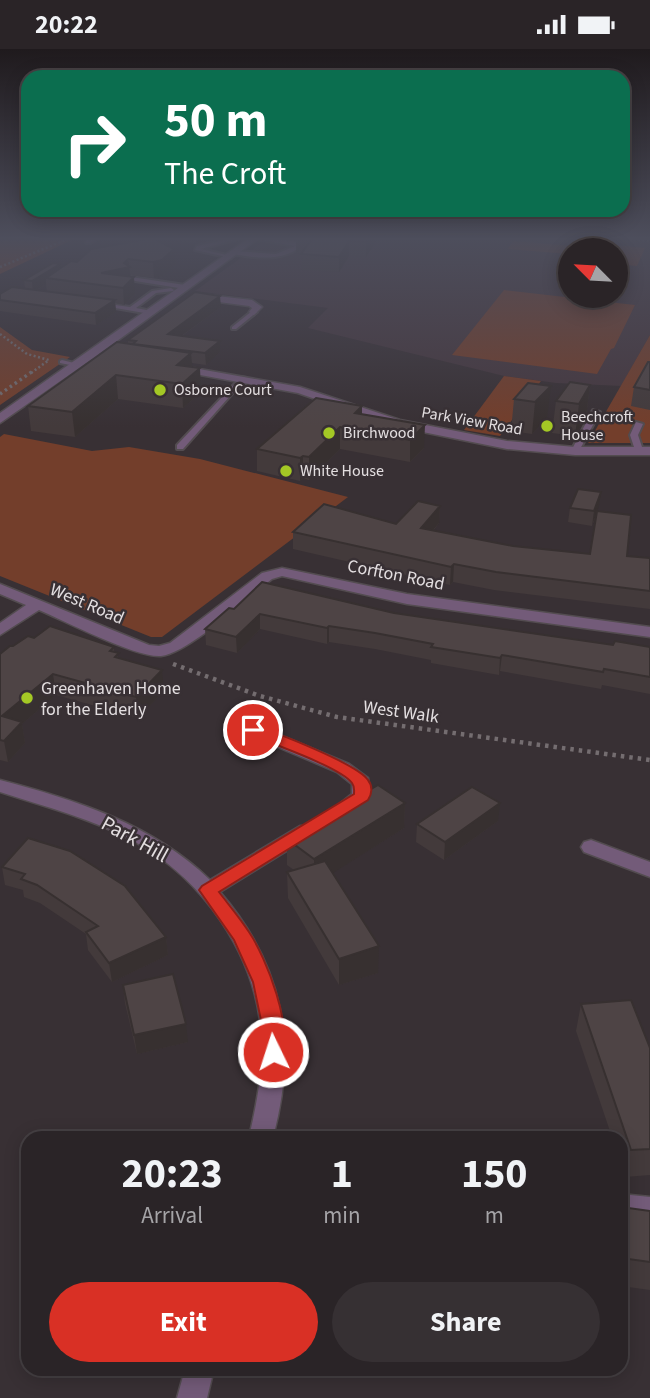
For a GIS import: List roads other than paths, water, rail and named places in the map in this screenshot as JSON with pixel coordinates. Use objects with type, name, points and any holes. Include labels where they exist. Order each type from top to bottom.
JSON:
[{"type":"street","points":[[0,419],[166,301]]},
{"type":"street","points":[[240,301],[252,303],[257,307],[254,312]]},
{"type":"street","points":[[88,355],[136,362]]},
{"type":"street","name":"Park View Road","points":[[160,365],[300,390],[417,428],[507,445],[575,451],[645,450]]},
{"type":"street","name":"Corfton Road","points":[[160,651],[176,646],[267,576],[282,572],[407,599],[650,632]]},
{"type":"street","name":"West Road","points":[[0,589],[146,649],[160,651]]},
{"type":"street","points":[[0,630],[38,604]]},
{"type":"street","points":[[208,890],[362,796],[361,782],[353,774],[253,730],[265,719]]},
{"type":"street","name":"Park Hill","points":[[0,786],[110,822],[163,851],[208,890],[242,937],[263,982],[273,1030],[272,1094],[263,1131]]},
{"type":"street","points":[[591,847],[650,870]]},
{"type":"street","points":[[628,1206],[650,1209]]},
{"type":"street","points":[[192,1398],[198,1376]]},
{"type":"lane","points":[[132,309],[140,301]]},
{"type":"lane","points":[[93,308],[132,309],[146,315],[93,308]]},
{"type":"lane","points":[[233,328],[254,312]]},
{"type":"lane","points":[[62,362],[75,365]]},
{"type":"lane","points":[[180,447],[243,378]]},
{"type":"lane","points":[[575,451],[596,412]]},
{"type":"lane","points":[[639,424],[634,435],[645,450]]},
{"type":"place","name":"Osborne Court","points":[[160,390]]},
{"type":"place","name":"Beechcroft House","points":[[547,426]]},
{"type":"place","name":"Birchwood","points":[[329,433]]},
{"type":"place","name":"White House","points":[[286,471]]},
{"type":"place","name":"Greenhaven Home for the Elderly","points":[[27,698]]}]
